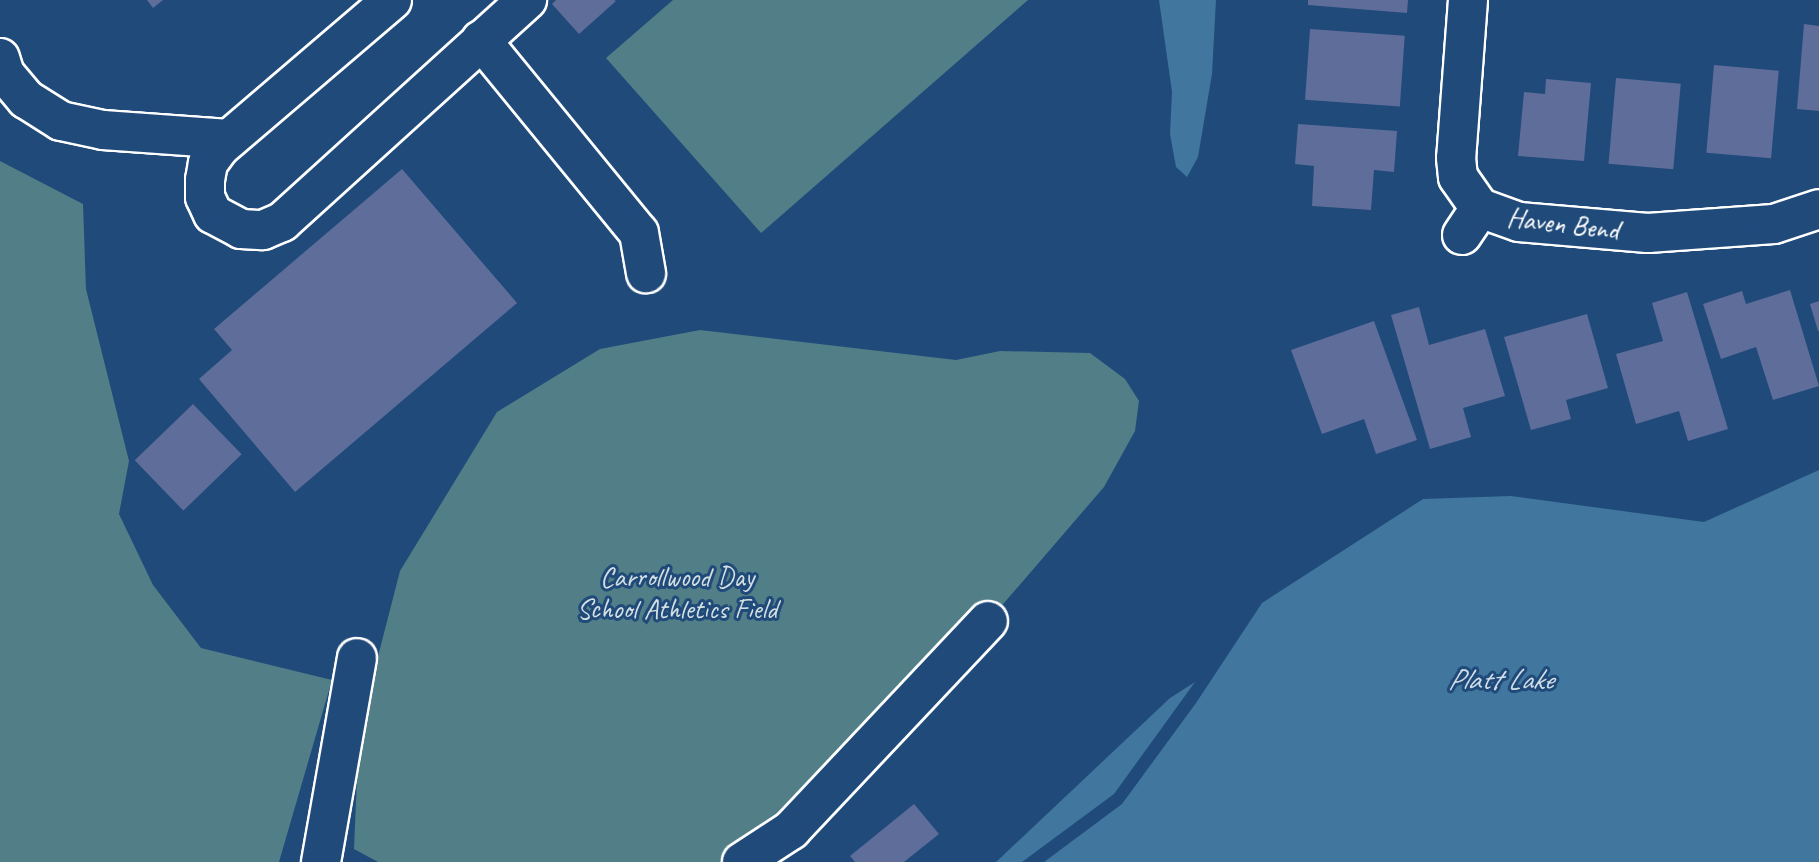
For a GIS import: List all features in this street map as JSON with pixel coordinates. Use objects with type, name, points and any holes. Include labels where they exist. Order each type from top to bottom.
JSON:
[{"type":"street","points":[[392,0],[229,139],[208,163],[205,197],[214,214],[241,229],[263,230],[282,222],[527,0]]},
{"type":"street","name":"Haven Bend","points":[[1468,0],[1456,158],[1458,177],[1471,221],[1519,222],[1648,233],[1774,224],[1819,209]]},
{"type":"street","points":[[481,40],[639,233],[646,273]]},
{"type":"street","points":[[0,58],[5,74],[26,99],[61,121],[103,130],[229,139]]},
{"type":"street","points":[[742,862],[801,821],[988,621]]},
{"type":"street","points":[[321,862],[357,658]]},
{"type":"green space","points":[[673,0],[1028,0],[761,233],[606,58]]},
{"type":"green space","points":[[0,161],[83,204],[86,289],[129,461],[119,514],[153,585],[201,648],[332,680],[279,862],[0,862]]},
{"type":"green space","name":"Carrollwood Day School Athletics Field","points":[[700,330],[956,360],[1000,351],[1090,353],[1125,379],[1139,401],[1135,431],[1104,487],[967,646],[739,862],[378,862],[354,849],[359,730],[400,571],[497,412],[600,349]]},
{"type":"water","points":[[1159,0],[1216,0],[1212,74],[1198,157],[1187,177],[1176,167],[1170,134],[1172,92]]},
{"type":"water","name":"Platt Lake","points":[[1819,470],[1819,862],[1044,862],[1122,804],[1196,703],[1262,603],[1423,499],[1511,496],[1704,522]]},
{"type":"water","points":[[1195,682],[1114,794],[1022,862],[996,862],[1170,698]]},
{"type":"building","points":[[147,0],[163,0],[153,8]]},
{"type":"building","points":[[556,0],[616,1],[579,34],[552,4]]},
{"type":"building","points":[[1308,0],[1408,0],[1407,13],[1308,5]]},
{"type":"building","points":[[1804,24],[1819,26],[1819,111],[1797,109]]},
{"type":"building","points":[[1310,29],[1405,36],[1400,106],[1305,100]]},
{"type":"building","points":[[1714,65],[1779,71],[1771,158],[1706,153]]},
{"type":"building","points":[[1616,78],[1681,84],[1673,169],[1609,164]]},
{"type":"building","points":[[1546,79],[1591,83],[1584,161],[1518,156],[1524,92],[1545,94]]},
{"type":"building","points":[[1298,124],[1397,131],[1394,172],[1374,170],[1371,210],[1312,206],[1314,166],[1295,164]]},
{"type":"building","points":[[402,169],[517,303],[295,492],[199,379],[232,350],[214,329]]},
{"type":"building","points":[[1790,290],[1819,386],[1773,400],[1756,347],[1721,359],[1703,304],[1742,291],[1746,304]]},
{"type":"building","points":[[1687,292],[1728,429],[1688,441],[1679,411],[1636,424],[1616,354],[1663,341],[1652,303]]},
{"type":"building","points":[[1819,301],[1819,331],[1818,331],[1810,304]]},
{"type":"building","points":[[1419,307],[1429,345],[1485,329],[1505,396],[1463,408],[1471,437],[1430,449],[1391,315]]},
{"type":"building","points":[[1587,314],[1608,388],[1566,400],[1571,419],[1531,430],[1504,337]]},
{"type":"building","points":[[1374,321],[1417,440],[1376,454],[1364,419],[1322,434],[1291,350]]},
{"type":"building","points":[[193,404],[242,454],[183,511],[135,460]]},
{"type":"building","points":[[914,804],[939,834],[904,862],[855,862],[850,856]]}]
